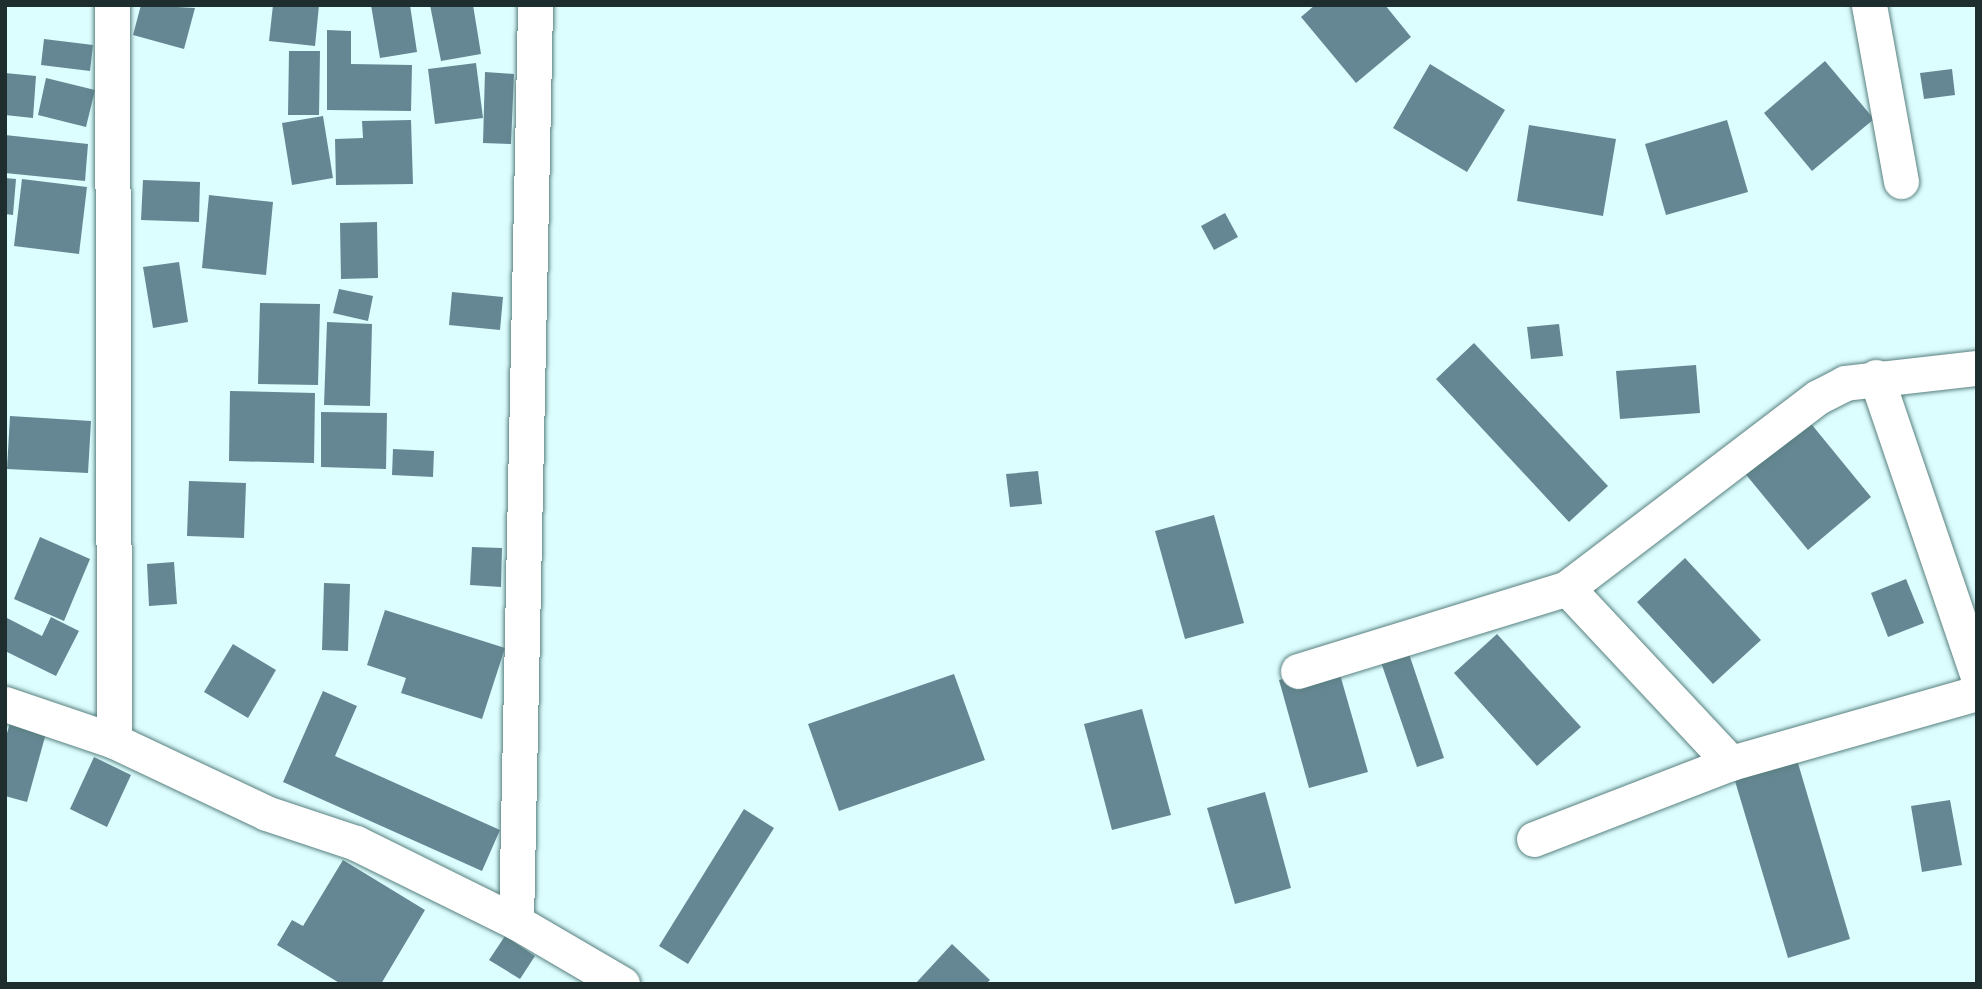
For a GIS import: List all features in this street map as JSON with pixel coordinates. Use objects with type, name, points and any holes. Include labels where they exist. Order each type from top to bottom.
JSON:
[{"type":"street","points":[[112,5],[114,741]]},
{"type":"street","points":[[516,922],[535,5]]},
{"type":"street","points":[[1868,5],[1901,181]]},
{"type":"street","points":[[1298,671],[1567,588],[1818,397],[1845,383],[1876,377],[1977,368]]},
{"type":"street","points":[[1876,377],[1977,674]]},
{"type":"street","points":[[1567,588],[1731,763]]},
{"type":"street","points":[[1534,839],[1731,763],[1977,693]]},
{"type":"street","points":[[5,704],[114,741],[266,813],[356,843],[516,922],[622,984]]},
{"type":"building","points":[[141,5],[195,8],[184,49],[133,35]]},
{"type":"building","points":[[273,5],[319,5],[315,46],[269,41]]},
{"type":"building","points":[[371,5],[410,5],[417,52],[380,58]]},
{"type":"building","points":[[430,5],[473,5],[481,54],[441,61]]},
{"type":"building","points":[[1315,5],[1385,5],[1411,37],[1356,83],[1301,17]]},
{"type":"building","points":[[327,30],[351,31],[351,64],[412,65],[411,111],[327,110]]},
{"type":"building","points":[[44,39],[93,45],[90,71],[41,65]]},
{"type":"building","points":[[289,51],[320,51],[319,115],[288,115]]},
{"type":"building","points":[[1825,61],[1874,119],[1812,171],[1764,113]]},
{"type":"building","points":[[476,63],[483,118],[435,124],[428,69]]},
{"type":"building","points":[[1430,64],[1505,110],[1467,172],[1393,128]]},
{"type":"building","points":[[1952,69],[1955,95],[1924,99],[1920,73]]},
{"type":"building","points":[[485,72],[514,74],[511,144],[483,143]]},
{"type":"building","points":[[5,73],[36,76],[33,118],[5,115]]},
{"type":"building","points":[[46,78],[95,90],[86,127],[38,115]]},
{"type":"building","points":[[323,116],[333,178],[292,185],[282,123]]},
{"type":"building","points":[[411,120],[413,184],[336,185],[335,139],[363,138],[362,121]]},
{"type":"building","points":[[1727,120],[1748,192],[1666,215],[1645,144]]},
{"type":"building","points":[[1529,125],[1616,139],[1603,216],[1517,201]]},
{"type":"building","points":[[5,135],[88,144],[85,181],[5,173]]},
{"type":"building","points":[[5,178],[16,179],[13,215],[5,214]]},
{"type":"building","points":[[22,179],[87,187],[79,254],[14,246]]},
{"type":"building","points":[[143,180],[200,182],[199,222],[141,220]]},
{"type":"building","points":[[209,195],[273,202],[266,275],[202,268]]},
{"type":"building","points":[[1225,213],[1238,237],[1214,250],[1201,226]]},
{"type":"building","points":[[377,222],[378,278],[341,279],[340,223]]},
{"type":"building","points":[[179,262],[188,322],[153,328],[143,267]]},
{"type":"building","points":[[339,289],[373,296],[368,321],[333,313]]},
{"type":"building","points":[[452,292],[503,297],[500,330],[449,325]]},
{"type":"building","points":[[260,303],[320,304],[318,385],[258,384]]},
{"type":"building","points":[[327,322],[372,324],[370,406],[324,405]]},
{"type":"building","points":[[1559,324],[1563,356],[1531,359],[1527,327]]},
{"type":"building","points":[[1474,343],[1608,486],[1569,522],[1436,379]]},
{"type":"building","points":[[1696,365],[1700,413],[1620,419],[1616,371]]},
{"type":"building","points":[[230,391],[315,393],[314,463],[229,461]]},
{"type":"building","points":[[321,412],[387,413],[386,469],[321,467]]},
{"type":"building","points":[[10,416],[91,421],[88,473],[7,469]]},
{"type":"building","points":[[1808,420],[1871,497],[1808,550],[1743,471]]},
{"type":"building","points":[[393,449],[434,451],[433,477],[392,475]]},
{"type":"building","points":[[1038,471],[1042,504],[1010,507],[1006,474]]},
{"type":"building","points":[[189,481],[246,483],[244,538],[187,536]]},
{"type":"building","points":[[1214,515],[1244,623],[1185,639],[1155,531]]},
{"type":"building","points":[[40,537],[90,559],[64,621],[14,599]]},
{"type":"building","points":[[472,547],[502,548],[501,587],[470,585]]},
{"type":"building","points":[[1685,558],[1761,640],[1713,684],[1637,602]]},
{"type":"building","points":[[174,562],[177,604],[149,606],[147,564]]},
{"type":"building","points":[[1906,579],[1924,623],[1888,637],[1871,593]]},
{"type":"building","points":[[324,583],[350,584],[348,651],[322,650]]},
{"type":"building","points":[[385,610],[505,648],[482,719],[401,693],[406,678],[367,665]]},
{"type":"building","points":[[51,617],[79,631],[56,676],[5,651],[7,618],[42,636]]},
{"type":"building","points":[[1402,633],[1444,758],[1417,767],[1374,642]]},
{"type":"building","points":[[1497,634],[1581,727],[1537,766],[1454,673]]},
{"type":"building","points":[[233,644],[276,670],[248,718],[204,692]]},
{"type":"building","points":[[1337,664],[1368,772],[1309,788],[1279,680]]},
{"type":"building","points":[[954,674],[985,760],[839,811],[808,724]]},
{"type":"building","points":[[323,691],[357,706],[335,756],[500,830],[482,871],[283,782]]},
{"type":"building","points":[[1142,709],[1171,815],[1112,830],[1084,724]]},
{"type":"building","points":[[12,716],[48,726],[27,802],[5,796],[5,740]]},
{"type":"building","points":[[1795,753],[1850,939],[1788,958],[1732,771]]},
{"type":"building","points":[[94,757],[131,775],[107,827],[70,809]]},
{"type":"building","points":[[1265,792],[1291,888],[1235,904],[1207,808]]},
{"type":"building","points":[[1950,800],[1962,865],[1922,872],[1911,806]]},
{"type":"building","points":[[744,809],[774,828],[688,964],[659,946]]},
{"type":"building","points":[[343,860],[425,910],[381,984],[341,984],[277,945],[292,920],[303,926]]},
{"type":"building","points":[[505,936],[535,956],[520,979],[489,960]]},
{"type":"building","points":[[952,944],[990,980],[986,984],[915,984]]}]
